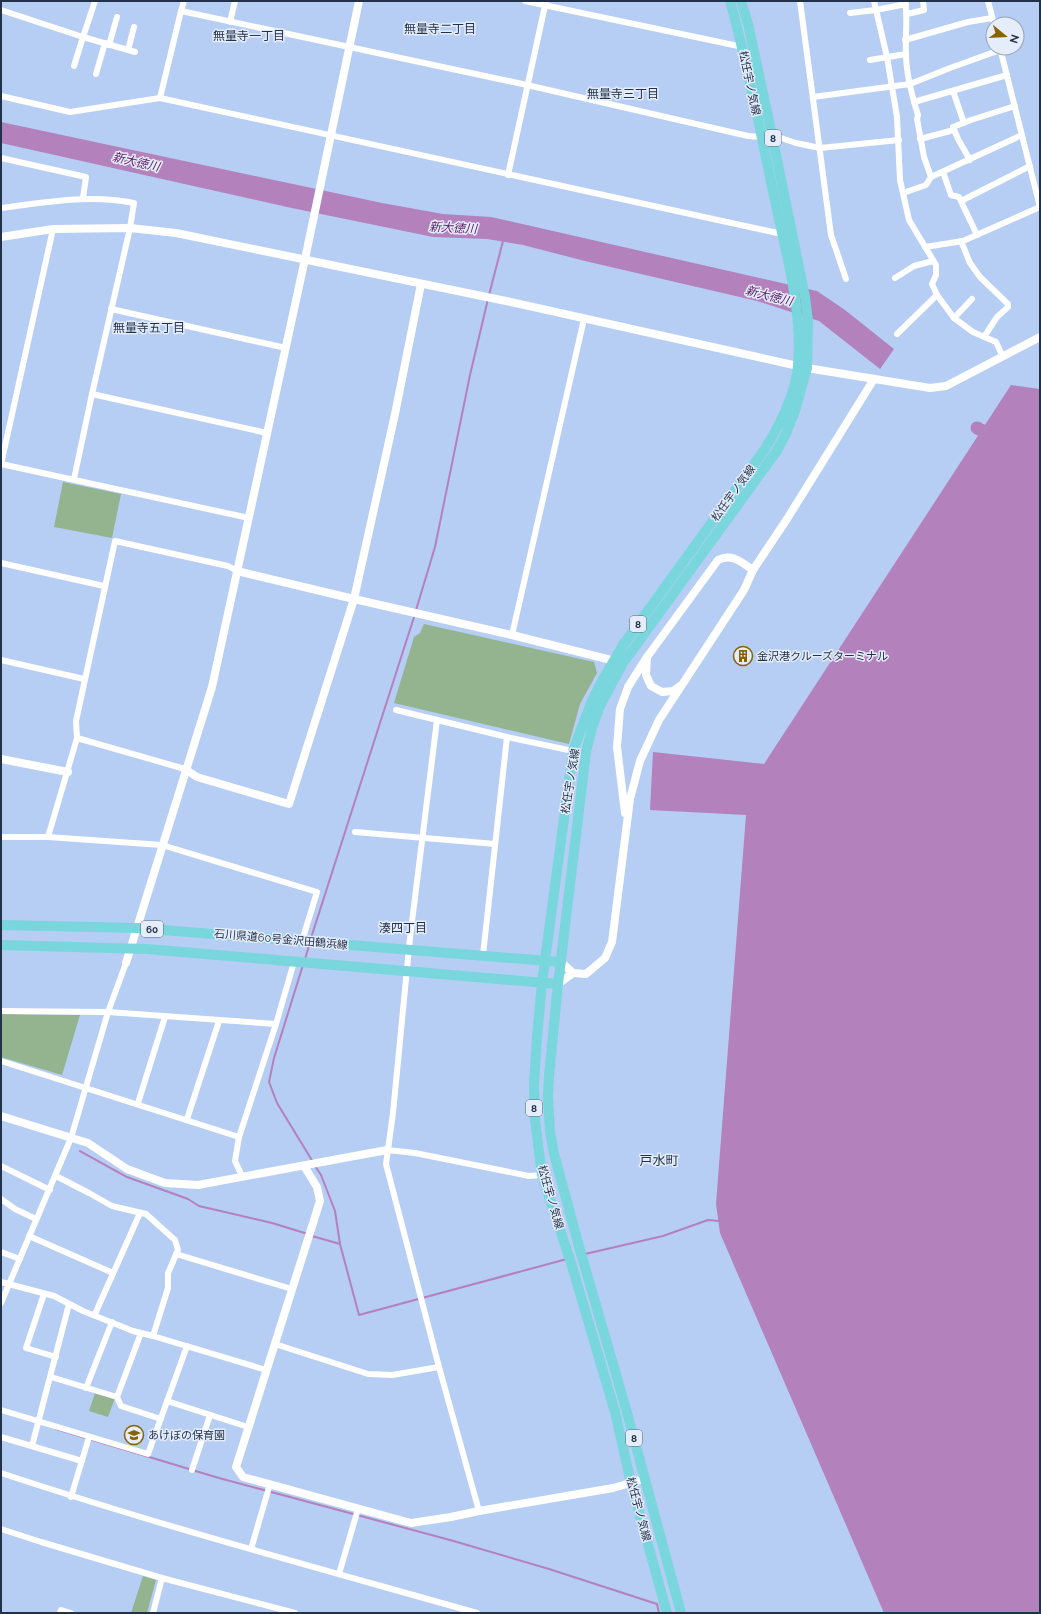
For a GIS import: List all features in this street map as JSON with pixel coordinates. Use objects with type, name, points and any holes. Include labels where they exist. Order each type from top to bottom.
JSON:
[{"type":"main road","name":"松任宇ノ気線","points":[[730,1],[743,47],[790,274],[797,318],[802,367]]},
{"type":"main road","name":"松任宇ノ気線","points":[[667,1613],[631,1483],[615,1412],[572,1266],[542,1175],[534,1120],[534,1084],[542,983],[573,751],[591,703],[618,661],[776,452],[795,411],[808,321],[801,275],[772,135],[748,24],[741,1]]},
{"type":"main road","name":"松任宇ノ気線","points":[[618,661],[592,728],[586,752],[558,984],[549,1076],[548,1096],[550,1132],[554,1154],[580,1250],[626,1409],[681,1613]]},
{"type":"main road","name":"石川県道60号金沢田鶴浜線","points":[[1,925],[138,928],[561,962]]},
{"type":"main road","name":"石川県道60号金沢田鶴浜線","points":[[1,946],[132,948],[407,970],[558,984]]},
{"type":"street","points":[[74,66],[95,1]]},
{"type":"street","points":[[160,98],[184,1]]},
{"type":"street","points":[[230,22],[234,1]]},
{"type":"street","points":[[1,1303],[71,1138],[108,1012],[132,948],[162,845],[212,687],[305,260],[359,1]]},
{"type":"street","points":[[526,1],[545,3],[743,47]]},
{"type":"street","points":[[800,1],[831,235],[846,279]]},
{"type":"street","points":[[874,1],[887,57],[897,117],[900,180],[909,220],[936,265],[936,275],[932,284],[937,295],[954,318],[973,332],[996,342],[1003,357]]},
{"type":"street","points":[[907,14],[924,10],[923,1]]},
{"type":"street","points":[[988,1],[992,16]]},
{"type":"street","points":[[850,13],[876,10],[906,2],[907,14],[905,40],[910,84],[918,116],[917,119],[924,157],[931,177]]},
{"type":"street","points":[[508,174],[545,3]]},
{"type":"street","points":[[1,10],[83,37],[135,52]]},
{"type":"street","points":[[181,11],[527,85],[748,136],[761,137],[772,135],[796,143],[820,148],[898,140]]},
{"type":"street","points":[[96,74],[117,17]]},
{"type":"street","points":[[905,40],[968,22],[985,21]]},
{"type":"street","points":[[128,50],[134,27]]},
{"type":"street","points":[[870,60],[906,54]]},
{"type":"street","points":[[813,97],[891,88],[910,84],[985,55]]},
{"type":"street","points":[[925,247],[961,241],[1040,207],[1002,56]]},
{"type":"street","points":[[914,102],[1007,75]]},
{"type":"street","points":[[953,91],[964,123]]},
{"type":"street","points":[[1,96],[70,112],[160,98],[782,234]]},
{"type":"street","points":[[970,160],[953,127],[1015,106]]},
{"type":"street","points":[[920,139],[954,130]]},
{"type":"street","points":[[903,193],[926,186],[931,177],[1022,135]]},
{"type":"street","points":[[1,158],[86,177],[84,198]]},
{"type":"street","points":[[960,201],[1030,166]]},
{"type":"street","points":[[943,172],[952,195],[959,197],[977,235]]},
{"type":"street","points":[[1,208],[84,198],[115,199],[134,203],[130,228],[74,479]]},
{"type":"street","points":[[1,237],[52,229],[130,228],[176,233],[470,294],[802,367],[930,388],[946,386],[1040,337]]},
{"type":"street","points":[[52,229],[1,464],[249,518]]},
{"type":"street","points":[[961,241],[970,262],[980,277],[1008,304],[1008,307],[997,317],[984,337]]},
{"type":"street","points":[[895,278],[914,266],[933,261]]},
{"type":"street","points":[[77,738],[186,769],[196,777],[289,804],[354,599],[395,414],[421,284]]},
{"type":"street","points":[[897,334],[937,295]]},
{"type":"street","points":[[954,318],[972,298]]},
{"type":"street","points":[[111,309],[286,348]]},
{"type":"street","points":[[512,635],[584,319]]},
{"type":"street","points":[[561,962],[573,973],[586,974],[605,958],[612,942],[630,799],[640,761],[659,720],[744,590],[753,570],[787,519],[874,379]]},
{"type":"street","points":[[92,394],[267,433]]},
{"type":"street","points":[[48,837],[77,738],[76,721],[84,679],[115,541],[228,566],[237,571],[618,661]]},
{"type":"street","points":[[626,826],[617,747],[620,709],[628,687],[647,657],[718,560],[725,556],[733,558],[753,570]]},
{"type":"street","points":[[1,563],[104,586]]},
{"type":"street","points":[[647,657],[646,675],[651,686],[662,692],[673,691],[682,685]]},
{"type":"street","points":[[1,660],[84,679]]},
{"type":"street","points":[[396,710],[507,737],[573,751]]},
{"type":"street","points":[[437,720],[409,950],[393,1113],[386,1164],[439,1367],[479,1510]]},
{"type":"street","points":[[483,955],[507,737]]},
{"type":"street","points":[[1,759],[68,772]]},
{"type":"street","points":[[355,832],[495,844]]},
{"type":"street","points":[[1,837],[48,837],[162,845],[317,892],[302,940]]},
{"type":"street","points":[[242,1176],[235,1161],[239,1137],[276,1024],[294,962]]},
{"type":"street","points":[[558,984],[573,973]]},
{"type":"street","points":[[1,1011],[108,1012],[276,1024]]},
{"type":"street","points":[[138,1103],[165,1017]]},
{"type":"street","points":[[188,1119],[218,1021]]},
{"type":"street","points":[[1,1061],[138,1103],[239,1137]]},
{"type":"street","points":[[1,1116],[88,1143],[127,1169],[165,1183],[198,1185],[387,1150],[529,1176],[542,1175]]},
{"type":"street","points":[[304,1166],[317,1187],[320,1201],[236,1467],[243,1477],[358,1510],[411,1523],[613,1488],[644,1479]]},
{"type":"street","points":[[2,1169],[50,1190]]},
{"type":"street","points":[[56,1176],[112,1206],[146,1214],[176,1240],[178,1250],[168,1273],[168,1288],[153,1336]]},
{"type":"street","points":[[1,1199],[15,1210],[36,1219]]},
{"type":"street","points":[[95,1314],[140,1213]]},
{"type":"street","points":[[29,1236],[113,1273]]},
{"type":"street","points":[[1,1252],[20,1259]]},
{"type":"street","points":[[176,1254],[292,1289]]},
{"type":"street","points":[[1,1282],[54,1296],[69,1304],[134,1331],[266,1370]]},
{"type":"street","points":[[44,1294],[26,1348],[56,1357]]},
{"type":"street","points":[[32,1446],[69,1304]]},
{"type":"street","points":[[86,1388],[112,1322]]},
{"type":"street","points":[[141,1333],[117,1397],[121,1406],[161,1419]]},
{"type":"street","points":[[275,1344],[368,1374],[392,1376],[439,1367]]},
{"type":"street","points":[[1,1410],[148,1454],[187,1346]]},
{"type":"street","points":[[51,1377],[117,1397]]},
{"type":"street","points":[[167,1401],[248,1427]]},
{"type":"street","points":[[192,1470],[210,1415]]},
{"type":"street","points":[[1,1437],[82,1462]]},
{"type":"street","points":[[71,1497],[89,1437]]},
{"type":"street","points":[[1,1473],[71,1497],[477,1613]]},
{"type":"street","points":[[251,1549],[269,1485]]},
{"type":"street","points":[[339,1574],[358,1510]]},
{"type":"street","points":[[1,1529],[162,1578],[295,1613]]},
{"type":"street","points":[[153,1613],[162,1578]]},
{"type":"street","points":[[60,1613],[61,1610],[71,1613]]},
{"type":"green space","points":[[63,482],[121,494],[112,538],[54,527]]},
{"type":"green space","points":[[424,624],[594,662],[597,673],[580,704],[569,744],[394,703],[414,637],[420,633]]},
{"type":"green space","points":[[1,1014],[80,1015],[62,1075],[1,1057]]},
{"type":"green space","points":[[95,1393],[115,1398],[108,1417],[89,1411]]},
{"type":"green space","points":[[143,1576],[156,1580],[147,1613],[131,1613]]},
{"type":"water","points":[[1,122],[382,203],[443,214],[491,217],[817,291],[845,310],[894,349],[880,369],[819,321],[757,301],[523,245],[487,239],[433,237],[287,207],[1,143]]},
{"type":"water","points":[[1011,385],[1040,389],[1040,1613],[884,1613],[720,1233],[716,1204],[746,815],[650,810],[653,752],[764,764]]},
{"type":"waterway","points":[[489,295],[503,241]]},
{"type":"waterway","points":[[416,610],[435,547],[470,375],[488,299]]},
{"type":"waterway","name":"新大徳川","points":[[977,428],[997,438]]},
{"type":"waterway","points":[[311,938],[415,614]]},
{"type":"waterway","points":[[305,959],[309,946]]},
{"type":"waterway","points":[[303,965],[274,1058],[269,1082],[277,1103],[313,1162]]},
{"type":"waterway","points":[[80,1151],[127,1177],[188,1199],[199,1206],[272,1223],[308,1234]]},
{"type":"waterway","points":[[315,1166],[321,1175],[335,1211],[340,1244],[359,1315],[567,1259]]},
{"type":"waterway","points":[[585,1254],[663,1236],[708,1220],[719,1221]]},
{"type":"waterway","points":[[312,1236],[340,1244]]},
{"type":"waterway","points":[[56,1429],[219,1478],[450,1540],[549,1569],[657,1604],[659,1613]]},
{"type":"place","name":"金沢港クルーズターミナル","points":[[743,656]]},
{"type":"place","name":"あけぼの保育園","points":[[134,1435]]},
{"type":"district","name":"無量寺二丁目","points":[[440,29]]},
{"type":"district","name":"無量寺一丁目","points":[[249,36]]},
{"type":"district","name":"無量寺三丁目","points":[[623,94]]},
{"type":"district","name":"無量寺五丁目","points":[[149,328]]},
{"type":"district","name":"湊四丁目","points":[[403,928]]},
{"type":"district","name":"戸水町","points":[[659,1160]]}]
